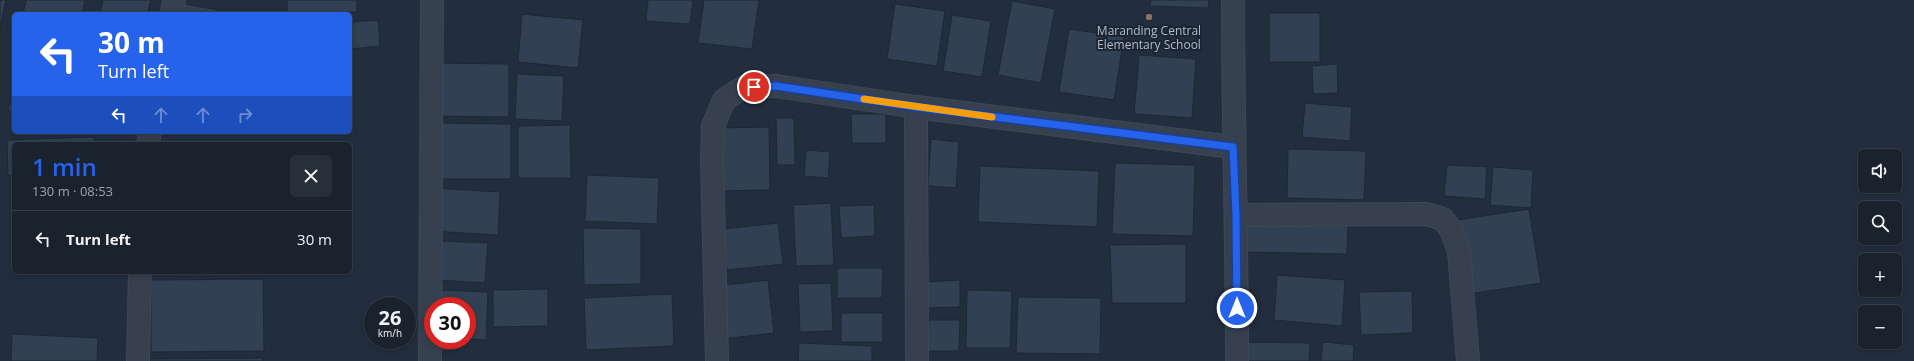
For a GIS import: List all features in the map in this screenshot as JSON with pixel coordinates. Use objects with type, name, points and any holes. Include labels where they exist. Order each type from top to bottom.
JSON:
[{"type":"street","points":[[172,12],[174,0]]},
{"type":"street","points":[[430,361],[432,0]]},
{"type":"street","points":[[1232,0],[1237,361]]},
{"type":"street","points":[[717,361],[712,159],[713,126],[724,100],[744,87],[776,86],[916,107],[1233,147]]},
{"type":"street","points":[[916,107],[917,361]]},
{"type":"street","points":[[1236,215],[1427,214],[1442,220],[1452,230],[1459,252],[1468,361]]},
{"type":"street","points":[[138,361],[140,274]]},
{"type":"building","points":[[0,0],[6,0],[0,28]]},
{"type":"building","points":[[26,0],[85,0],[82,12],[23,12]]},
{"type":"building","points":[[103,0],[151,0],[148,12],[100,12]]},
{"type":"building","points":[[287,0],[357,0],[357,12],[287,12]]},
{"type":"building","points":[[648,0],[693,0],[690,24],[646,21]]},
{"type":"building","points":[[704,0],[759,0],[752,49],[698,43]]},
{"type":"building","points":[[1151,0],[1209,0],[1208,8],[1150,6]]},
{"type":"building","points":[[1012,1],[1055,9],[1041,83],[998,75]]},
{"type":"building","points":[[179,3],[229,12],[177,12]]},
{"type":"building","points":[[895,4],[945,11],[937,66],[887,59]]},
{"type":"building","points":[[1269,13],[1320,13],[1320,62],[1269,62]]},
{"type":"building","points":[[522,14],[583,20],[578,68],[518,62]]},
{"type":"building","points":[[952,15],[991,21],[982,77],[943,71]]},
{"type":"building","points":[[378,20],[380,46],[352,49],[352,22]]},
{"type":"building","points":[[1069,29],[1124,37],[1114,100],[1059,92]]},
{"type":"building","points":[[1139,55],[1196,59],[1192,118],[1134,114]]},
{"type":"building","points":[[432,63],[509,64],[509,117],[431,116]]},
{"type":"building","points":[[1337,64],[1338,93],[1313,94],[1312,66]]},
{"type":"building","points":[[517,74],[564,76],[562,121],[515,119]]},
{"type":"building","points":[[12,93],[12,112],[8,111]]},
{"type":"building","points":[[1305,103],[1352,107],[1350,141],[1302,137]]},
{"type":"building","points":[[851,114],[886,114],[886,143],[852,143]]},
{"type":"building","points":[[776,118],[794,118],[795,165],[777,165]]},
{"type":"building","points":[[434,123],[511,124],[511,179],[433,179]]},
{"type":"building","points":[[570,125],[571,178],[518,178],[518,126]]},
{"type":"building","points":[[769,127],[770,190],[719,191],[718,128]]},
{"type":"building","points":[[94,137],[94,142],[12,142],[12,175],[8,176],[7,140]]},
{"type":"building","points":[[931,139],[959,142],[956,188],[928,186]]},
{"type":"building","points":[[1288,149],[1366,151],[1364,200],[1287,198]]},
{"type":"building","points":[[806,150],[830,152],[828,178],[804,176]]},
{"type":"building","points":[[1115,163],[1195,165],[1193,236],[1112,234]]},
{"type":"building","points":[[1447,165],[1487,167],[1485,199],[1444,196]]},
{"type":"building","points":[[980,166],[1099,171],[1097,227],[978,222]]},
{"type":"building","points":[[1493,167],[1533,170],[1531,208],[1490,205]]},
{"type":"building","points":[[587,175],[659,178],[657,224],[585,221]]},
{"type":"building","points":[[434,188],[500,192],[498,235],[431,231]]},
{"type":"building","points":[[831,203],[834,265],[796,266],[793,205]]},
{"type":"building","points":[[874,205],[875,236],[841,238],[839,206]]},
{"type":"building","points":[[1529,209],[1541,283],[1468,294],[1457,220]]},
{"type":"building","points":[[778,223],[783,264],[727,270],[722,229]]},
{"type":"building","points":[[1241,224],[1348,226],[1347,254],[1240,252]]},
{"type":"building","points":[[583,228],[641,229],[641,284],[584,285]]},
{"type":"building","points":[[439,241],[488,243],[485,283],[437,280]]},
{"type":"building","points":[[1186,244],[1186,303],[1112,303],[1110,245]]},
{"type":"building","points":[[837,268],[883,268],[882,298],[837,298]]},
{"type":"building","points":[[1277,275],[1345,280],[1342,326],[1274,320]]},
{"type":"building","points":[[263,279],[264,351],[151,352],[151,280]]},
{"type":"building","points":[[768,280],[774,333],[723,339],[718,286]]},
{"type":"building","points":[[960,280],[960,307],[927,308],[926,282]]},
{"type":"building","points":[[831,283],[833,331],[800,332],[798,284]]},
{"type":"building","points":[[548,289],[548,326],[493,327],[493,290]]},
{"type":"building","points":[[436,290],[488,292],[486,340],[476,339],[476,297],[436,297]]},
{"type":"building","points":[[967,290],[1012,291],[1010,348],[966,348]]},
{"type":"building","points":[[1412,291],[1413,333],[1361,335],[1359,292]]},
{"type":"building","points":[[672,294],[674,346],[586,350],[584,298]]},
{"type":"building","points":[[1018,297],[1101,298],[1100,354],[1016,353]]},
{"type":"building","points":[[841,313],[883,313],[883,342],[841,342]]},
{"type":"building","points":[[929,320],[960,320],[959,351],[928,351]]},
{"type":"building","points":[[12,334],[98,338],[97,361],[11,361]]},
{"type":"building","points":[[1245,342],[1310,343],[1309,361],[1245,361]]},
{"type":"building","points":[[1323,342],[1354,345],[1353,361],[1321,361]]},
{"type":"building","points":[[799,343],[872,346],[872,361],[798,361]]},
{"type":"building","points":[[263,358],[263,361],[150,361],[150,359]]},
{"type":"slow traffic","points":[[864,99],[992,117]]},
{"type":"place","name":"Maranding Central Elementary School","points":[[1149,17]]},
{"type":"route","points":[[754,87],[776,86],[916,107],[1233,147],[1236,215],[1237,308]]}]
